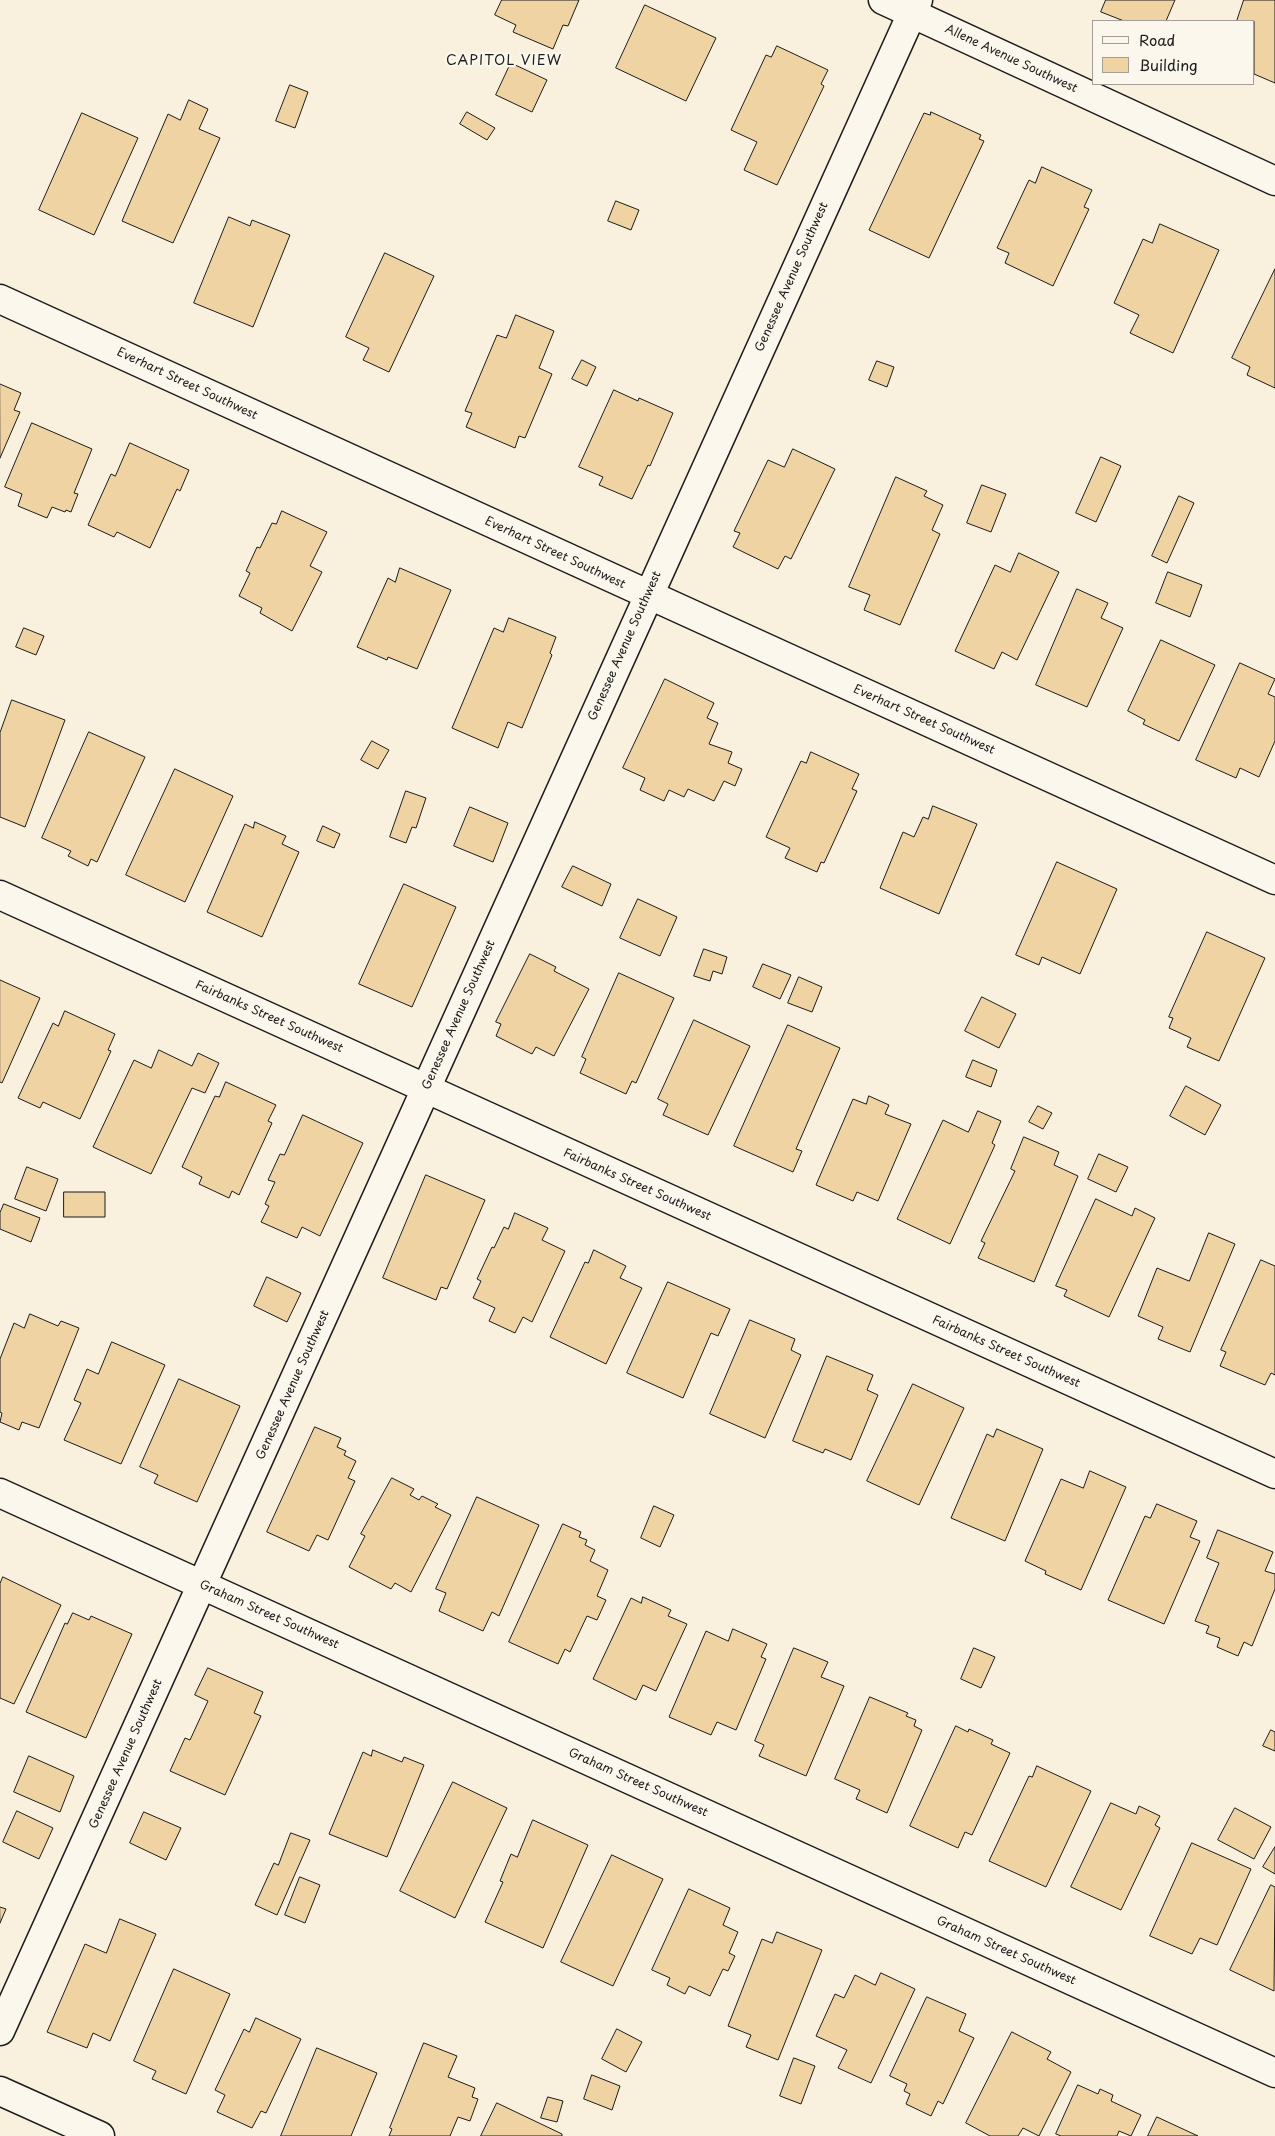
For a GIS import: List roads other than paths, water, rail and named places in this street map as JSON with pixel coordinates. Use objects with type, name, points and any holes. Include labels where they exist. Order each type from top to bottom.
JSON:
[{"type":"street","name":"Allene Avenue Southwest","points":[[883,0],[915,7],[1275,181]]},
{"type":"street","name":"Genessee Avenue Southwest","points":[[0,2031],[915,7]]},
{"type":"street","name":"Everhart Street Southwest","points":[[0,299],[1275,880]]},
{"type":"street","name":"Fairbanks Street Southwest","points":[[0,895],[1275,1474]]},
{"type":"street","name":"Graham Street Southwest","points":[[0,1493],[1275,2073]]},
{"type":"street","points":[[0,2091],[100,2136]]},
{"type":"district","name":"CAPITOL VIEW","points":[[504,61]]}]
